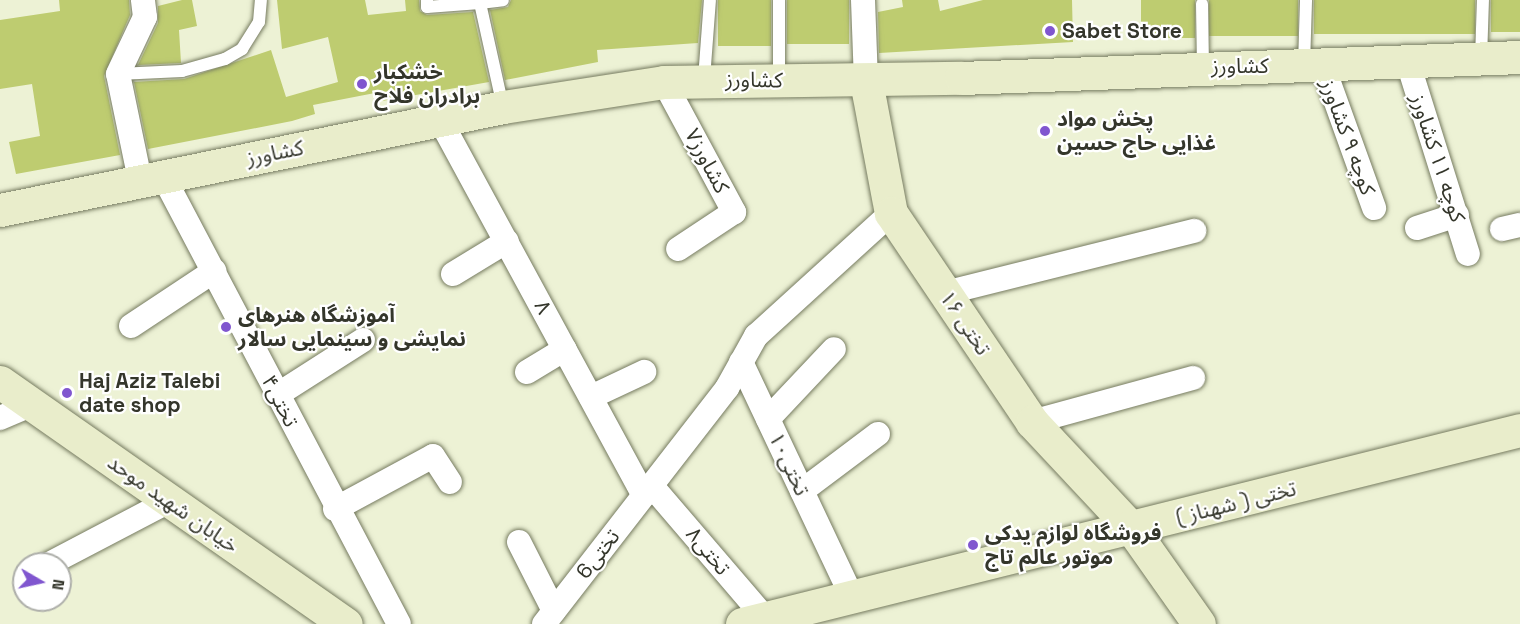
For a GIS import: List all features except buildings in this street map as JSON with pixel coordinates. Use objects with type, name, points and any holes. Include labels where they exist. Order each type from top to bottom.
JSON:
[{"type":"street","points":[[118,74],[145,17],[143,0]]},
{"type":"street","points":[[863,0],[866,81]]},
{"type":"street","name":"کشاورز","points":[[0,210],[503,107],[664,82],[704,79],[866,81],[1203,67],[1408,63],[1520,57]]},
{"type":"street","name":"کوچه ۱۱ کشاورز","points":[[1408,63],[1468,254]]},
{"type":"street","name":"کوچه ۹ کشاورز","points":[[1313,66],[1374,208]]},
{"type":"street","name":"تختی۴","points":[[118,74],[151,178],[214,271],[335,509],[399,624]]},
{"type":"street","name":"تختی ۱۶","points":[[866,81],[891,213],[1032,422],[1132,529],[1199,624]]},
{"type":"street","name":"۷کشاورز","points":[[664,82],[734,212],[678,249]]},
{"type":"street","name":"۸","points":[[440,120],[591,397],[648,490]]},
{"type":"street","name":"6تختی","points":[[549,618],[648,490],[741,362],[756,336],[891,213]]},
{"type":"street","points":[[1417,228],[1457,215]]},
{"type":"street","points":[[945,293],[1194,231]]},
{"type":"street","points":[[453,274],[507,241]]},
{"type":"street","points":[[131,326],[214,271]]},
{"type":"street","points":[[277,395],[363,340]]},
{"type":"street","points":[[527,372],[565,349]]},
{"type":"street","points":[[768,419],[834,349]]},
{"type":"street","name":"تختی۱۰","points":[[741,362],[852,597]]},
{"type":"street","points":[[591,397],[644,372]]},
{"type":"street","points":[[1032,422],[1193,378]]},
{"type":"street","name":"خیابان شهید موحد","points":[[0,382],[346,624]]},
{"type":"street","points":[[0,418],[31,405]]},
{"type":"street","name":"تختی ( شهناز )","points":[[754,621],[1132,529],[1520,430]]},
{"type":"street","points":[[802,491],[878,434]]},
{"type":"street","points":[[335,509],[433,456],[450,482]]},
{"type":"street","name":"تختی۸","points":[[648,490],[754,621]]},
{"type":"street","points":[[72,552],[169,501]]},
{"type":"street","points":[[519,542],[549,618]]},
{"type":"lane","points":[[118,74],[182,71],[225,59],[242,49],[259,22],[261,0]]},
{"type":"lane","points":[[427,0],[427,7],[503,0]]},
{"type":"lane","points":[[704,79],[710,0]]},
{"type":"lane","points":[[779,0],[779,81]]},
{"type":"lane","points":[[1306,0],[1313,66]]},
{"type":"lane","points":[[1481,60],[1483,0]]},
{"type":"lane","points":[[480,3],[503,107]]},
{"type":"lane","points":[[1202,4],[1203,67]]},
{"type":"place","name":"Sabet Store","points":[[1050,31]]},
{"type":"place","name":"خشکبار برادران فلاح","points":[[362,84]]},
{"type":"place","name":"پخش مواد غذایی حاج حسین","points":[[1045,131]]},
{"type":"place","name":"آموزشگاه هنرهای نمایشی و سینمایی سالار","points":[[226,327]]},
{"type":"place","name":"Haj Aziz Talebi date shop","points":[[67,393]]},
{"type":"place","name":"فروشگاه لوازم یدکی موتور عالم تاج","points":[[973,545]]}]
